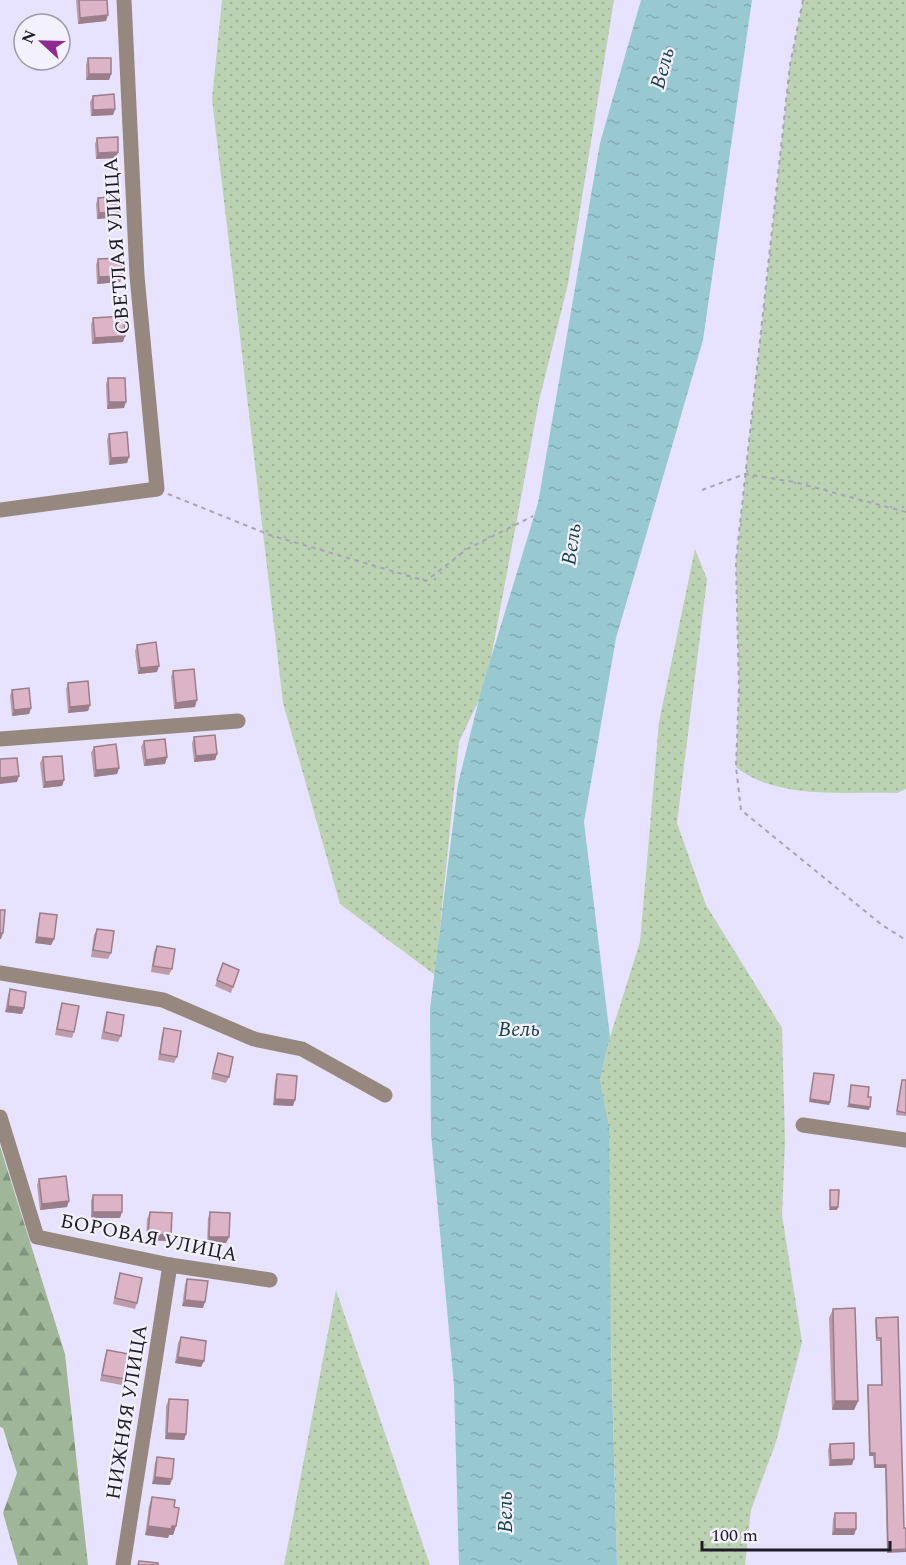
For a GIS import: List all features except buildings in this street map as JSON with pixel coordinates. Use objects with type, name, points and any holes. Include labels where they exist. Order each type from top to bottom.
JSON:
[{"type":"street","name":"СВЕТЛАЯ УЛИЦА","points":[[124,0],[137,276],[157,489]]},
{"type":"street","points":[[0,510],[157,489]]},
{"type":"street","points":[[0,739],[238,721]]},
{"type":"street","points":[[0,973],[163,1000],[254,1039],[302,1049],[385,1095]]},
{"type":"street","name":"БОРОВАЯ УЛИЦА","points":[[0,1117],[37,1237],[170,1265],[270,1280]]},
{"type":"street","points":[[802,1125],[906,1140]]},
{"type":"street","name":"НИЖНЯЯ УЛИЦА","points":[[123,1565],[170,1265]]},
{"type":"path","points":[[803,0],[790,65],[736,561],[739,688],[736,767],[741,810],[882,926],[906,940]]},
{"type":"path","points":[[702,490],[745,474],[794,482],[906,512]]},
{"type":"path","points":[[157,489],[270,535],[426,581],[467,549],[533,516]]},
{"type":"shaded area","points":[[222,0],[614,0],[568,284],[539,401],[486,685],[459,742],[435,975],[340,904],[283,703],[212,99]]},
{"type":"shaded area","points":[[803,0],[906,0],[906,789],[897,793],[792,790],[753,778],[736,767],[739,688],[736,561],[790,65]]},
{"type":"shaded area","points":[[695,549],[707,579],[677,823],[706,905],[782,1028],[785,1141],[782,1215],[802,1342],[776,1442],[751,1510],[745,1565],[617,1565],[609,1261],[600,1080],[610,1037],[640,942],[659,722]]},
{"type":"shaded area","points":[[336,1290],[430,1565],[284,1565]]},
{"type":"green space","points":[[0,1146],[65,1354],[88,1565],[18,1565],[3,1513],[17,1473],[3,1428],[0,1427]]},
{"type":"water","name":"Вель","points":[[641,0],[752,0],[703,340],[616,638],[584,822],[610,1037],[600,1080],[609,1128],[611,1347],[617,1565],[459,1565],[454,1386],[431,1134],[430,1009],[458,784],[481,691],[538,503],[600,143]]}]
